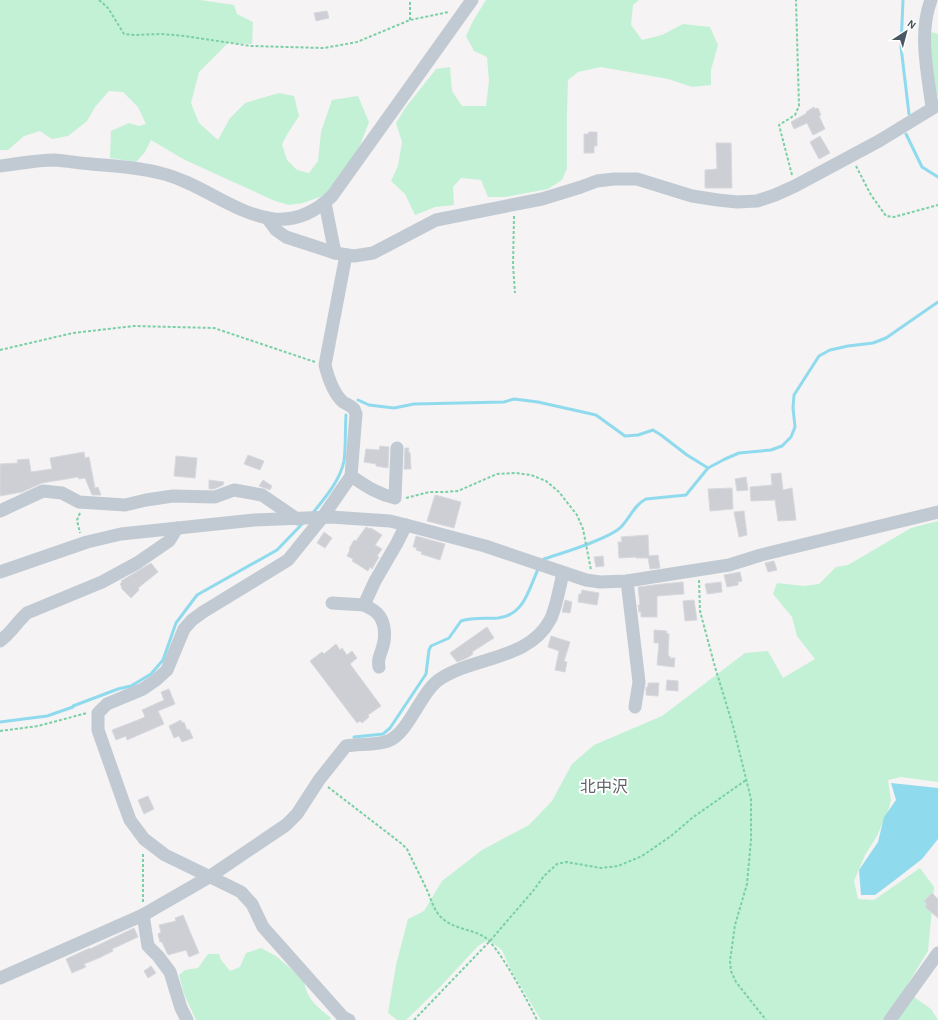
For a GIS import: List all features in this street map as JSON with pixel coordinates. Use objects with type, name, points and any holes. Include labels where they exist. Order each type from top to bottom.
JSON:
[{"type":"street","points":[[0,166],[54,160],[112,165],[161,173],[187,183],[250,214],[268,219],[289,219],[304,215],[325,203],[332,196],[472,0]]},
{"type":"street","points":[[268,219],[276,230],[286,237],[341,254],[363,256],[373,253],[436,220],[542,199],[581,188],[597,181],[637,179],[692,196],[737,202],[757,201],[776,195],[879,141],[935,106],[925,54],[925,23],[931,0]]},
{"type":"street","points":[[325,203],[341,254],[325,365],[332,387],[342,401],[354,408],[356,414],[351,476],[322,518],[288,560],[192,620],[180,637],[174,656],[167,670],[143,689],[107,704],[98,713],[98,730],[130,820],[144,839],[166,855],[241,892],[252,904],[263,927],[344,1019]]},
{"type":"street","points":[[351,476],[373,491],[395,498],[397,448]]},
{"type":"street","points":[[0,511],[43,491],[62,493],[79,502],[124,505],[173,496],[214,497],[234,490],[262,495],[297,519]]},
{"type":"street","points":[[0,572],[87,542],[121,534],[254,520],[331,517],[383,521],[406,525],[485,546],[586,580],[613,582],[729,565],[761,555],[938,512]]},
{"type":"street","points":[[364,605],[374,581],[398,543],[406,525]]},
{"type":"street","points":[[0,641],[27,613],[102,582],[138,563],[168,542],[177,528]]},
{"type":"street","points":[[0,978],[143,915],[209,876],[286,825],[296,814],[319,780],[346,746],[388,741],[397,736],[439,679],[454,672],[517,650],[542,632],[551,619],[563,573]]},
{"type":"street","points":[[627,581],[639,682],[635,707]]},
{"type":"street","points":[[332,603],[364,605],[377,613],[384,623],[385,636],[378,661],[379,667]]},
{"type":"street","points":[[143,915],[148,946],[170,972],[181,1008],[187,1020]]},
{"type":"street","points":[[890,1020],[938,953]]},
{"type":"path","points":[[99,0],[108,8],[124,34],[161,34],[185,36],[251,46],[324,48],[357,42],[410,20],[444,12],[463,12]]},
{"type":"path","points":[[410,0],[410,20]]},
{"type":"path","points":[[795,186],[779,125],[795,115],[799,106],[796,0]]},
{"type":"path","points":[[851,156],[871,195],[886,216],[894,217],[938,205]]},
{"type":"path","points":[[515,205],[513,234],[515,293]]},
{"type":"path","points":[[0,350],[73,333],[134,326],[214,328],[325,365]]},
{"type":"path","points":[[395,498],[402,498],[428,492],[458,491],[497,474],[516,473],[531,475],[546,481],[559,492],[577,515],[583,529],[589,553],[593,581]]},
{"type":"path","points":[[87,502],[80,511],[77,520],[79,531],[87,542]]},
{"type":"path","points":[[699,570],[700,611],[733,726],[751,799],[751,840],[746,884],[735,925],[730,961],[731,971],[736,982],[766,1020]]},
{"type":"path","points":[[0,730],[38,726],[88,712],[98,713]]},
{"type":"path","points":[[319,780],[407,849],[439,915],[458,928],[484,936],[502,959],[537,1020]]},
{"type":"path","points":[[414,1020],[489,942],[544,876],[557,864],[566,862],[601,868],[618,866],[642,856],[746,780]]},
{"type":"path","points":[[143,915],[144,839]]},
{"type":"green space","points":[[0,0],[200,0],[234,5],[237,14],[253,22],[252,44],[228,43],[199,72],[191,103],[199,123],[218,140],[230,118],[245,103],[279,93],[294,96],[299,116],[282,144],[287,160],[297,170],[309,173],[318,161],[321,132],[332,100],[358,96],[369,122],[359,148],[325,195],[303,203],[289,205],[275,201],[183,159],[151,140],[145,152],[136,162],[110,158],[111,131],[129,123],[139,126],[146,124],[138,107],[123,92],[109,91],[95,107],[87,121],[68,136],[52,139],[40,131],[24,136],[8,150],[0,150]]},
{"type":"green space","points":[[486,0],[639,0],[633,5],[631,25],[642,40],[662,35],[683,24],[710,27],[718,45],[711,70],[711,85],[692,87],[668,79],[601,67],[578,72],[568,80],[567,168],[562,180],[548,189],[505,197],[488,197],[481,180],[461,178],[453,187],[454,205],[435,207],[415,215],[405,194],[391,181],[398,166],[402,142],[396,123],[406,107],[436,69],[450,67],[452,91],[462,106],[486,106],[489,81],[487,57],[474,51],[466,36]]},
{"type":"green space","points":[[932,32],[938,34],[938,97],[934,95],[930,41]]},
{"type":"green space","points":[[938,521],[938,782],[901,777],[888,780],[891,800],[889,808],[877,836],[865,855],[854,881],[858,899],[874,900],[920,868],[934,887],[928,951],[904,990],[931,1009],[938,1020],[541,1020],[510,968],[502,950],[488,940],[478,946],[441,986],[406,1020],[397,1020],[388,1013],[396,965],[408,919],[424,911],[442,881],[482,850],[529,825],[552,801],[572,764],[594,745],[662,716],[745,653],[768,651],[783,678],[815,659],[797,636],[792,617],[773,594],[777,583],[804,586],[819,584],[836,567],[848,565],[911,528]]},
{"type":"green space","points":[[261,948],[276,956],[304,980],[307,992],[313,1002],[331,1018],[330,1020],[196,1020],[184,994],[179,975],[185,970],[198,968],[208,954],[219,954],[221,960],[230,971],[240,967],[246,953]]},
{"type":"water","points":[[891,783],[938,788],[938,839],[922,859],[875,895],[861,895],[859,870],[878,842],[884,817],[896,800]]},
{"type":"building","points":[[327,11],[329,18],[316,21],[314,13]]},
{"type":"building","points":[[814,107],[815,109],[818,108],[821,115],[819,116],[825,129],[813,135],[807,123],[794,129],[791,122],[807,113],[806,112]]},
{"type":"building","points":[[589,132],[597,132],[597,146],[594,146],[594,153],[584,153],[584,134],[588,134]]},
{"type":"building","points":[[820,136],[830,153],[819,159],[810,142]]},
{"type":"building","points":[[716,143],[731,143],[732,188],[705,188],[705,170],[717,169]]},
{"type":"building","points":[[380,446],[389,447],[388,468],[364,462],[366,449],[379,450]]},
{"type":"building","points":[[405,448],[409,448],[408,452],[410,452],[411,469],[404,469]]},
{"type":"building","points":[[84,452],[85,458],[89,457],[95,488],[98,487],[101,495],[92,495],[85,478],[79,479],[78,477],[42,483],[22,492],[0,496],[0,464],[18,463],[17,460],[29,459],[31,472],[52,469],[50,458]]},
{"type":"building","points":[[248,455],[264,461],[260,470],[244,464]]},
{"type":"building","points":[[176,456],[197,458],[195,478],[174,476]]},
{"type":"building","points":[[781,473],[783,490],[792,488],[796,520],[778,521],[775,500],[751,501],[750,487],[772,485],[771,474]]},
{"type":"building","points":[[746,477],[748,490],[737,491],[735,479]]},
{"type":"building","points":[[209,480],[224,482],[223,485],[214,489],[209,489]]},
{"type":"building","points":[[263,480],[272,486],[270,490],[259,486]]},
{"type":"building","points":[[732,488],[733,509],[710,511],[708,489]]},
{"type":"building","points":[[435,495],[461,502],[454,528],[427,521]]},
{"type":"building","points":[[744,511],[747,535],[739,537],[734,512]]},
{"type":"building","points":[[366,527],[371,528],[382,535],[375,545],[382,549],[377,556],[379,557],[372,569],[370,567],[368,571],[347,556],[354,540],[356,541]]},
{"type":"building","points":[[324,532],[332,538],[325,548],[317,543]]},
{"type":"building","points":[[648,535],[649,556],[658,555],[660,568],[650,569],[648,558],[619,558],[618,542],[622,542],[621,537]]},
{"type":"building","points":[[416,536],[445,544],[440,560],[421,554],[422,552],[413,547]]},
{"type":"building","points":[[603,556],[604,566],[596,567],[594,557]]},
{"type":"building","points":[[774,561],[777,570],[768,572],[765,563]]},
{"type":"building","points":[[151,563],[158,572],[138,588],[139,590],[131,598],[121,588],[121,581]]},
{"type":"building","points":[[740,572],[742,581],[738,582],[738,585],[727,587],[724,575]]},
{"type":"building","points":[[683,582],[684,594],[657,596],[657,617],[641,617],[641,612],[639,612],[638,605],[640,605],[638,587]]},
{"type":"building","points":[[721,582],[722,592],[707,594],[705,584]]},
{"type":"building","points":[[582,590],[599,593],[597,605],[578,602],[579,594],[581,594]]},
{"type":"building","points":[[565,600],[572,602],[570,613],[562,612]]},
{"type":"building","points":[[694,600],[697,620],[685,621],[683,601]]},
{"type":"building","points":[[487,627],[494,638],[472,652],[473,654],[467,658],[457,662],[450,653]]},
{"type":"building","points":[[654,630],[667,631],[666,633],[669,634],[668,656],[670,656],[670,658],[675,658],[674,667],[657,665],[659,643],[654,643]]},
{"type":"building","points":[[551,636],[570,642],[564,661],[567,662],[565,672],[555,670],[559,651],[548,647]]},
{"type":"building","points":[[336,644],[340,650],[342,648],[347,655],[352,651],[357,658],[350,664],[381,706],[368,715],[369,717],[362,723],[360,721],[357,723],[310,661],[322,652],[324,654]]},
{"type":"building","points":[[667,680],[678,681],[678,691],[666,690]]},
{"type":"building","points":[[648,683],[659,683],[658,696],[646,695],[646,687],[648,687]]},
{"type":"building","points":[[169,689],[175,704],[158,711],[164,724],[127,740],[126,736],[116,740],[112,730],[143,718],[145,716],[142,710],[164,700],[161,692]]},
{"type":"building","points":[[181,720],[182,723],[184,722],[187,730],[189,729],[193,738],[182,742],[179,736],[174,738],[169,726]]},
{"type":"building","points":[[148,796],[154,809],[144,814],[138,800]]},
{"type":"building","points":[[932,893],[938,899],[938,918],[925,907],[927,904],[924,901]]},
{"type":"building","points":[[183,915],[199,953],[189,957],[186,950],[168,955],[162,942],[160,942],[158,934],[161,932],[159,925],[176,921],[175,918]]},
{"type":"building","points":[[134,928],[138,937],[112,949],[113,951],[99,958],[84,964],[86,967],[72,973],[66,959]]},
{"type":"building","points":[[151,966],[156,973],[148,978],[144,971]]},
{"type":"waterway","points":[[903,0],[901,47],[909,114]]},
{"type":"waterway","points":[[906,134],[922,167],[938,177]]},
{"type":"waterway","points":[[542,561],[596,541],[615,532],[621,527],[635,508],[646,499],[686,495],[708,468],[725,459],[739,453],[771,450],[782,446],[791,437],[795,427],[793,408],[794,395],[819,356],[830,350],[873,343],[886,338],[938,302]]},
{"type":"waterway","points":[[358,400],[369,405],[394,408],[414,404],[504,402],[514,399],[538,402],[596,415],[625,436],[638,435],[653,430],[687,455],[708,468]]},
{"type":"waterway","points":[[312,514],[331,489],[342,468],[345,455],[346,415]]},
{"type":"waterway","points":[[0,722],[47,716],[118,689],[131,686],[151,674],[163,660],[176,623],[197,595],[277,550],[304,522]]},
{"type":"waterway","points":[[354,737],[383,734],[390,728],[426,674],[429,650],[431,646],[449,638],[461,621],[498,618],[507,616],[514,612],[529,592],[539,567]]},
{"type":"district","name":"北中沢","points":[[604,786]]}]
